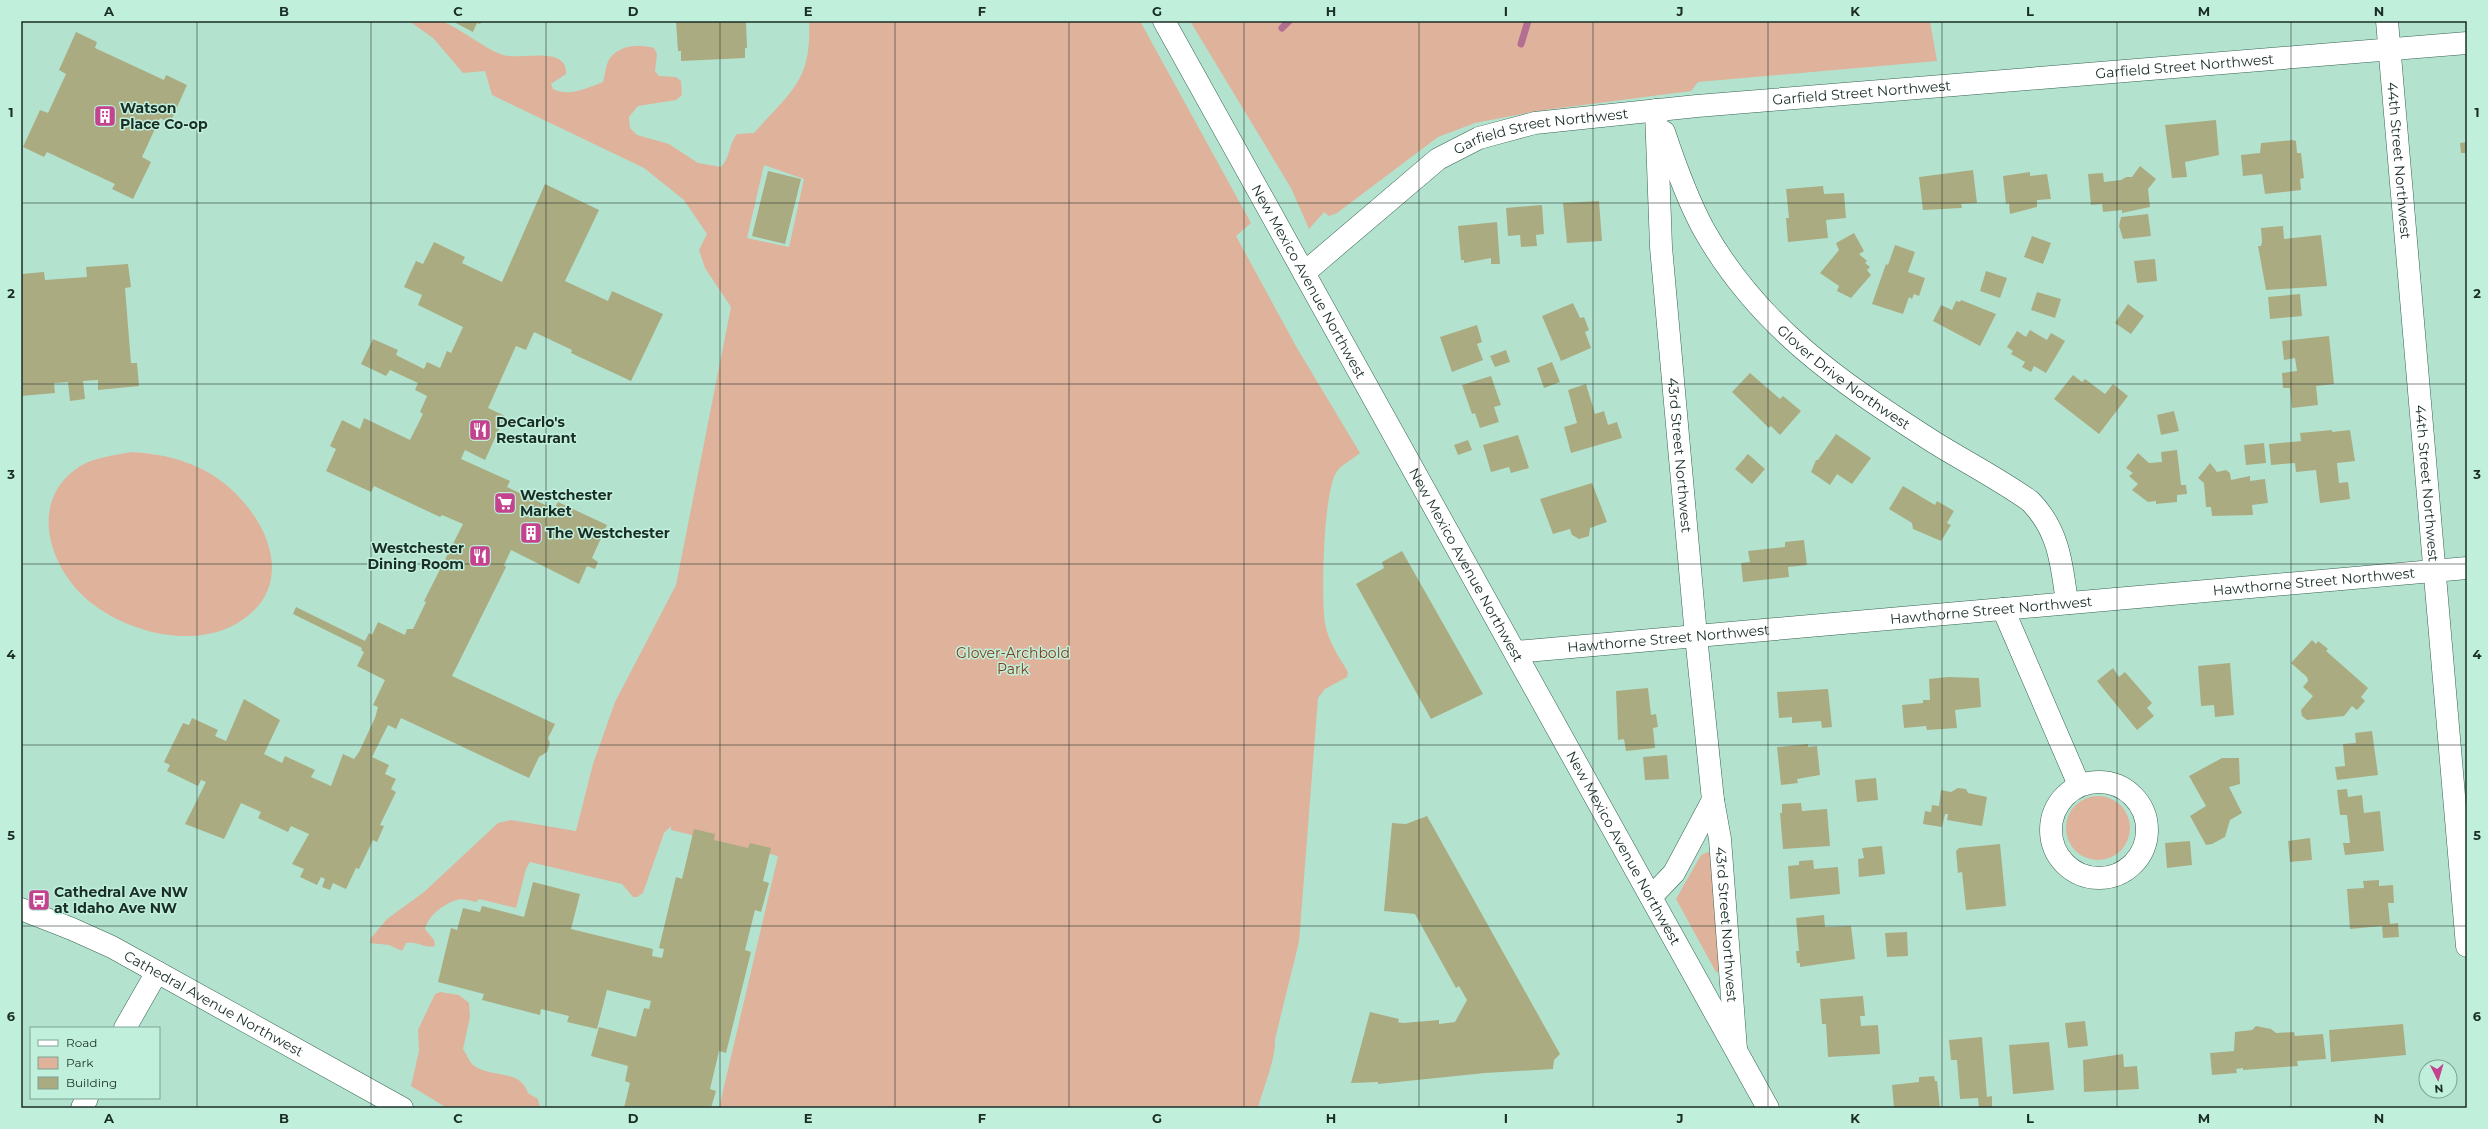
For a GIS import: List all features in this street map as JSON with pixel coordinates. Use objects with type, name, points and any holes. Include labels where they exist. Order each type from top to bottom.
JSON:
[{"type":"street","name":"New Mexico Avenue Northwest","points":[[1164,21],[1768,1108]]},
{"type":"street","name":"44th Street Northwest","points":[[2387,21],[2467,946]]},
{"type":"street","name":"Garfield Street Northwest","points":[[1304,273],[1419,174],[1459,146],[1507,129],[1535,123],[1656,110],[2467,43]]},
{"type":"street","name":"Glover Drive Northwest","points":[[1656,110],[1695,213],[1733,275],[1750,297],[1781,331],[1826,370],[1903,422],[2021,495],[2034,505],[2050,527],[2058,545],[2067,603]]},
{"type":"street","name":"43rd Street Northwest","points":[[1656,110],[1661,248],[1696,636],[1713,800],[1720,839],[1736,1049]]},
{"type":"street","name":"Hawthorne Street Northwest","points":[[1515,652],[2467,568]]},
{"type":"street","points":[[2003,609],[2079,785]]},
{"type":"street","points":[[2094,782],[2110,783],[2124,788],[2135,798],[2143,811],[2147,826],[2145,841],[2140,855],[2129,867],[2115,875],[2099,878],[2083,875],[2068,867],[2055,849],[2051,839],[2051,823],[2056,807],[2066,794],[2079,785],[2094,782]]},
{"type":"street","points":[[1651,897],[1674,873],[1713,800]]},
{"type":"street","name":"Cathedral Avenue Northwest","points":[[21,909],[92,938],[157,972],[402,1108]]},
{"type":"street","points":[[126,1027],[157,972]]},
{"type":"street","points":[[82,1108],[86,1099]]},
{"type":"green space","name":"Glover-Archbold Park","points":[[409,21],[440,21],[456,28],[492,50],[508,56],[535,55],[553,57],[560,60],[565,66],[566,74],[551,84],[553,89],[565,92],[578,91],[603,82],[610,58],[614,53],[620,50],[631,46],[654,48],[657,54],[655,71],[659,76],[676,77],[681,81],[682,95],[676,100],[638,106],[629,117],[630,128],[637,135],[669,144],[698,163],[721,167],[737,134],[754,133],[796,84],[803,72],[807,58],[809,21],[1140,21],[1251,223],[1236,236],[1297,348],[1360,453],[1338,470],[1333,480],[1329,497],[1323,568],[1325,623],[1331,642],[1348,672],[1347,677],[1325,689],[1318,698],[1299,942],[1275,1039],[1275,1047],[1271,1064],[1258,1108],[719,1108],[778,856],[671,830],[671,826],[664,833],[643,893],[637,897],[633,897],[622,884],[530,862],[526,869],[516,908],[479,899],[476,902],[459,899],[447,904],[437,911],[429,920],[425,929],[434,940],[435,946],[431,947],[410,942],[406,943],[402,951],[389,945],[370,943],[371,938],[387,919],[424,892],[498,823],[511,820],[576,831],[593,764],[615,702],[676,585],[731,307],[705,268],[699,250],[707,234],[684,200],[644,168],[492,95],[485,71],[463,73],[433,38]],"holes":[[[764,165],[804,179],[789,247],[747,238]]]},
{"type":"green space","points":[[1190,21],[1930,21],[1937,61],[1698,82],[1691,91],[1537,111],[1475,123],[1438,137],[1337,213],[1329,216],[1324,212],[1309,229],[1291,188]]},
{"type":"green space","points":[[132,452],[165,456],[186,462],[207,472],[235,492],[250,510],[262,529],[270,550],[272,570],[268,590],[256,608],[236,624],[218,632],[190,636],[161,634],[143,629],[126,623],[94,605],[78,591],[65,574],[55,555],[50,535],[49,516],[54,497],[64,479],[82,465],[100,458]]},
{"type":"green space","points":[[2092,796],[2104,796],[2121,805],[2128,816],[2130,828],[2128,840],[2121,851],[2104,860],[2092,860],[2080,855],[2071,846],[2066,834],[2066,822],[2071,810],[2080,801]]},
{"type":"green space","points":[[1708,852],[1711,854],[1721,971],[1716,972],[1676,899],[1701,855]]},
{"type":"green space","points":[[440,992],[459,995],[469,1003],[470,1017],[463,1049],[473,1065],[488,1072],[519,1080],[524,1085],[528,1093],[538,1099],[540,1108],[447,1108],[411,1086],[419,1051],[418,1030],[435,994]]},
{"type":"building","points":[[452,21],[482,21],[480,24],[477,23],[473,32]]},
{"type":"building","points":[[676,21],[746,21],[747,48],[745,48],[745,58],[681,61],[681,51],[678,51]]},
{"type":"building","name":"Watson Place Co-op","points":[[76,32],[97,42],[95,48],[164,80],[166,75],[187,85],[170,123],[160,118],[142,157],[151,162],[133,199],[112,189],[115,184],[47,152],[44,157],[23,147],[40,110],[48,113],[66,74],[59,70]]},
{"type":"building","points":[[2216,120],[2219,155],[2185,162],[2187,177],[2172,178],[2165,125]]},
{"type":"building","points":[[2296,141],[2297,153],[2301,153],[2304,178],[2300,179],[2301,190],[2265,194],[2262,174],[2243,176],[2241,155],[2260,153],[2261,143]]},
{"type":"building","points":[[2467,142],[2467,153],[2461,153],[2460,143]]},
{"type":"building","points":[[2140,166],[2156,179],[2148,189],[2150,207],[2122,213],[2122,210],[2103,212],[2102,204],[2091,205],[2088,174],[2103,173],[2104,182],[2121,180],[2126,177],[2132,177]]},
{"type":"building","points":[[1973,170],[1977,203],[1961,204],[1962,208],[1923,210],[1919,177]]},
{"type":"building","points":[[768,171],[801,179],[785,244],[752,236]]},
{"type":"building","points":[[2030,172],[2030,176],[2047,174],[2051,199],[2037,200],[2037,207],[2010,214],[2009,203],[2006,204],[2003,176]]},
{"type":"building","name":"The Westchester","points":[[545,184],[599,210],[565,281],[608,301],[612,291],[663,314],[631,381],[571,353],[572,350],[534,332],[526,350],[516,346],[488,408],[505,416],[485,460],[465,450],[461,459],[510,481],[507,487],[554,509],[558,502],[607,525],[592,558],[598,562],[595,569],[587,566],[579,584],[511,550],[504,565],[506,567],[452,676],[555,724],[548,738],[550,743],[547,752],[539,757],[529,778],[401,718],[396,729],[388,725],[372,757],[389,765],[385,774],[396,779],[391,789],[396,792],[380,825],[384,826],[377,842],[373,840],[359,869],[356,868],[346,889],[333,883],[330,890],[322,887],[325,879],[321,877],[317,885],[300,877],[304,869],[292,864],[309,834],[291,826],[288,832],[258,818],[261,812],[241,803],[224,839],[185,824],[206,782],[201,780],[198,786],[167,771],[170,765],[164,762],[183,723],[189,725],[192,718],[218,730],[215,736],[226,741],[244,699],[280,720],[264,754],[282,763],[285,756],[315,770],[311,777],[331,786],[343,754],[354,759],[359,752],[375,718],[378,707],[373,705],[385,680],[357,666],[364,652],[361,650],[362,648],[293,614],[296,607],[365,641],[369,633],[372,635],[378,622],[405,635],[407,629],[413,629],[426,602],[424,601],[463,524],[442,515],[440,517],[374,486],[371,492],[326,471],[336,449],[330,446],[342,420],[360,429],[364,418],[410,440],[423,414],[420,412],[427,396],[415,390],[418,383],[390,370],[386,376],[361,364],[373,339],[398,350],[396,355],[424,369],[427,362],[440,368],[447,351],[451,353],[463,327],[418,305],[422,295],[404,287],[416,261],[423,264],[434,242],[465,257],[462,263],[502,282]]},
{"type":"building","points":[[1823,186],[1824,194],[1844,193],[1846,218],[1826,220],[1828,238],[1788,242],[1786,218],[1789,218],[1786,189]]},
{"type":"building","points":[[1599,201],[1602,241],[1567,243],[1563,203]]},
{"type":"building","points":[[1542,205],[1544,234],[1536,235],[1537,246],[1521,247],[1520,235],[1508,236],[1506,208]]},
{"type":"building","points":[[2148,214],[2151,236],[2123,239],[2119,226],[2121,217]]},
{"type":"building","points":[[1497,222],[1500,264],[1491,264],[1491,258],[1464,263],[1464,260],[1461,260],[1458,226]]},
{"type":"building","points":[[2283,226],[2284,239],[2321,235],[2327,286],[2266,290],[2258,246],[2261,246],[2262,242],[2261,228]]},
{"type":"building","points":[[1854,233],[1864,251],[1859,254],[1867,261],[1865,263],[1870,267],[1867,270],[1871,275],[1851,298],[1837,291],[1839,286],[1820,273],[1839,250],[1836,243]]},
{"type":"building","points":[[2032,236],[2051,243],[2043,264],[2024,257]]},
{"type":"building","points":[[1895,245],[1915,252],[1908,272],[1925,278],[1919,296],[1914,294],[1912,299],[1909,297],[1903,314],[1872,304],[1886,264],[1888,265]]},
{"type":"building","points":[[2155,259],[2157,281],[2137,283],[2134,261]]},
{"type":"building","points":[[128,264],[131,287],[125,288],[131,363],[137,363],[139,386],[98,390],[98,380],[83,381],[85,399],[70,401],[68,382],[54,383],[55,393],[21,396],[21,274],[44,272],[45,280],[87,277],[86,267]]},
{"type":"building","points":[[1986,271],[2007,278],[2000,298],[1980,291]]},
{"type":"building","points":[[2037,292],[2061,299],[2055,318],[2031,310]]},
{"type":"building","points":[[2300,294],[2302,316],[2270,319],[2268,297]]},
{"type":"building","points":[[1961,300],[1996,314],[1980,346],[1933,321],[1941,305],[1952,310],[1956,301],[1960,302]]},
{"type":"building","points":[[1573,303],[1580,318],[1584,317],[1589,330],[1585,332],[1591,348],[1561,361],[1542,316]]},
{"type":"building","points":[[2128,304],[2144,316],[2131,334],[2115,323]]},
{"type":"building","points":[[1477,325],[1482,342],[1477,344],[1483,360],[1452,372],[1440,337]]},
{"type":"building","points":[[2030,330],[2047,340],[2051,333],[2065,341],[2046,373],[2034,366],[2031,372],[2022,367],[2025,362],[2011,354],[2013,351],[2007,347],[2017,331],[2026,337]]},
{"type":"building","points":[[2329,336],[2334,384],[2316,386],[2318,405],[2292,408],[2290,388],[2283,388],[2282,373],[2297,371],[2295,358],[2284,360],[2282,341]]},
{"type":"building","points":[[1506,350],[1510,362],[1495,367],[1490,356]]},
{"type":"building","points":[[1552,362],[1560,382],[1544,388],[1537,368]]},
{"type":"building","points":[[1750,373],[1780,399],[1783,396],[1801,411],[1780,435],[1771,426],[1769,428],[1732,392]]},
{"type":"building","points":[[2073,375],[2082,382],[2085,379],[2105,394],[2113,384],[2128,396],[2099,434],[2054,399]]},
{"type":"building","points":[[1491,376],[1501,405],[1494,407],[1499,422],[1480,428],[1475,413],[1472,414],[1462,385]]},
{"type":"building","points":[[1586,384],[1595,414],[1604,411],[1608,425],[1617,422],[1622,438],[1571,453],[1564,427],[1577,423],[1568,390]]},
{"type":"building","points":[[2174,411],[2179,431],[2161,435],[2157,415]]},
{"type":"building","points":[[2332,430],[2332,432],[2350,430],[2355,461],[2337,463],[2339,483],[2348,482],[2350,499],[2320,503],[2316,470],[2296,472],[2295,463],[2271,465],[2269,444],[2301,441],[2300,433]]},
{"type":"building","points":[[1836,434],[1871,458],[1852,484],[1837,474],[1830,485],[1811,472],[1816,460],[1818,460]]},
{"type":"building","points":[[1518,435],[1529,468],[1511,473],[1509,467],[1491,472],[1483,445]]},
{"type":"building","points":[[1468,440],[1472,450],[1458,455],[1454,445]]},
{"type":"building","points":[[2264,443],[2266,463],[2246,465],[2244,445]]},
{"type":"building","points":[[2177,450],[2181,485],[2186,485],[2187,494],[2177,495],[2177,502],[2156,504],[2156,501],[2148,502],[2132,490],[2138,484],[2129,476],[2133,473],[2126,468],[2138,453],[2149,463],[2162,462],[2161,452]]},
{"type":"building","points":[[1748,454],[1765,469],[1752,484],[1735,469]]},
{"type":"building","points":[[2210,463],[2217,472],[2226,470],[2230,473],[2231,480],[2250,476],[2250,481],[2265,479],[2268,503],[2252,505],[2253,515],[2212,516],[2211,507],[2206,507],[2204,483],[2198,478]]},
{"type":"building","points":[[1592,483],[1607,522],[1590,528],[1589,536],[1579,539],[1572,535],[1570,529],[1553,534],[1540,499]]},
{"type":"building","points":[[1903,486],[1935,505],[1937,501],[1954,511],[1947,523],[1951,525],[1941,541],[1913,529],[1912,523],[1889,509]]},
{"type":"building","points":[[1804,540],[1807,565],[1788,567],[1789,577],[1743,582],[1741,563],[1750,562],[1748,551],[1785,547],[1785,542]]},
{"type":"building","points":[[1402,551],[1483,694],[1431,719],[1356,584],[1384,568],[1382,562]]},
{"type":"building","points":[[2312,640],[2316,644],[2318,641],[2328,649],[2326,651],[2368,688],[2361,697],[2365,701],[2357,710],[2352,706],[2344,716],[2307,720],[2302,716],[2301,710],[2313,696],[2303,687],[2308,681],[2307,677],[2291,663]]},
{"type":"building","points":[[2230,663],[2234,715],[2215,717],[2214,705],[2201,706],[2198,666]]},
{"type":"building","points":[[2113,668],[2119,677],[2125,672],[2152,703],[2147,708],[2154,716],[2137,730],[2097,681]]},
{"type":"building","points":[[1948,677],[1979,678],[1981,707],[1955,710],[1957,728],[1927,730],[1926,726],[1904,728],[1902,705],[1923,703],[1923,700],[1930,700],[1929,679]]},
{"type":"building","points":[[1648,688],[1651,715],[1656,714],[1658,727],[1653,728],[1655,748],[1626,751],[1624,739],[1618,740],[1616,691]]},
{"type":"building","points":[[1828,689],[1832,727],[1822,728],[1821,721],[1792,723],[1792,717],[1779,718],[1777,692]]},
{"type":"building","points":[[2372,731],[2378,775],[2337,780],[2335,767],[2345,766],[2343,744],[2356,743],[2355,733]]},
{"type":"building","points":[[1808,744],[1808,747],[1817,746],[1820,775],[1797,779],[1798,783],[1781,785],[1777,747]]},
{"type":"building","points":[[1667,755],[1669,779],[1645,780],[1643,757]]},
{"type":"building","points":[[2222,758],[2239,758],[2240,784],[2229,787],[2242,813],[2230,820],[2225,837],[2212,844],[2206,845],[2190,816],[2206,806],[2189,776]]},
{"type":"building","points":[[1876,778],[1878,800],[1857,802],[1855,780]]},
{"type":"building","points":[[1958,788],[1966,789],[1968,793],[1987,797],[1982,826],[1947,820],[1948,814],[1945,814],[1942,827],[1923,824],[1925,811],[1931,812],[1932,805],[1939,806],[1941,790],[1951,792]]},
{"type":"building","points":[[2347,789],[2348,797],[2362,795],[2364,813],[2380,811],[2384,851],[2345,855],[2343,843],[2350,843],[2347,815],[2340,815],[2337,790]]},
{"type":"building","points":[[1801,803],[1802,811],[1827,809],[1830,846],[1783,849],[1780,813],[1782,813],[1782,804]]},
{"type":"building","points":[[1427,816],[1560,1054],[1554,1060],[1553,1069],[1485,1073],[1378,1084],[1378,1082],[1351,1083],[1370,1012],[1399,1019],[1398,1022],[1403,1023],[1439,1020],[1439,1024],[1455,1022],[1467,1000],[1459,986],[1456,988],[1415,914],[1384,911],[1392,823],[1406,824]]},
{"type":"building","points":[[694,829],[715,834],[714,840],[748,848],[750,843],[771,848],[763,881],[769,883],[761,912],[755,910],[745,950],[751,952],[726,1053],[719,1051],[710,1089],[716,1091],[711,1108],[624,1108],[630,1083],[625,1081],[628,1066],[591,1056],[599,1027],[636,1037],[644,1008],[649,1009],[651,1001],[607,990],[597,1029],[567,1022],[569,1016],[541,1009],[540,1015],[482,1000],[484,994],[438,982],[451,928],[457,930],[463,908],[480,912],[482,906],[524,917],[533,882],[580,894],[571,929],[653,949],[652,956],[662,958],[664,949],[659,948],[676,877],[682,879]]},
{"type":"building","points":[[2310,838],[2312,860],[2290,862],[2288,841]]},
{"type":"building","points":[[2190,841],[2192,865],[2167,868],[2165,843]]},
{"type":"building","points":[[2000,844],[2006,906],[1966,910],[1962,872],[1958,873],[1956,851],[1959,848]]},
{"type":"building","points":[[1882,846],[1885,874],[1859,877],[1858,859],[1864,858],[1862,848]]},
{"type":"building","points":[[1813,860],[1814,869],[1838,867],[1840,894],[1790,899],[1788,866],[1799,865],[1799,861]]},
{"type":"building","points":[[2379,880],[2379,886],[2393,885],[2394,903],[2388,903],[2390,924],[2398,923],[2399,937],[2383,938],[2382,926],[2350,929],[2347,889],[2364,888],[2363,881]]},
{"type":"building","points":[[1824,915],[1825,927],[1851,926],[1855,959],[1800,967],[1800,963],[1797,963],[1796,951],[1799,951],[1796,918]]},
{"type":"building","points":[[1907,932],[1908,956],[1887,957],[1885,933]]},
{"type":"building","points":[[1863,996],[1865,1016],[1860,1016],[1861,1026],[1878,1025],[1880,1054],[1828,1057],[1826,1024],[1822,1024],[1820,999]]},
{"type":"building","points":[[2085,1021],[2088,1046],[2068,1048],[2065,1023]]},
{"type":"building","points":[[2403,1024],[2406,1055],[2331,1062],[2329,1030]]},
{"type":"building","points":[[2256,1026],[2271,1029],[2276,1033],[2294,1032],[2295,1036],[2323,1034],[2326,1059],[2297,1061],[2298,1066],[2243,1070],[2243,1068],[2236,1069],[2237,1073],[2212,1075],[2210,1053],[2234,1051],[2235,1032],[2252,1030]]},
{"type":"building","points":[[1982,1037],[1987,1097],[1992,1096],[1992,1108],[1979,1108],[1978,1098],[1960,1099],[1957,1060],[1951,1060],[1949,1040]]},
{"type":"building","points":[[2049,1042],[2054,1090],[2013,1094],[2009,1045]]},
{"type":"building","points":[[2123,1054],[2124,1067],[2137,1066],[2139,1089],[2084,1092],[2083,1060]]},
{"type":"building","points":[[1934,1076],[1935,1081],[1937,1081],[1940,1108],[1894,1108],[1892,1085],[1919,1082],[1919,1077]]},
{"type":"waterway","points":[[1282,28],[1289,21]]},
{"type":"waterway","points":[[1521,44],[1528,21]]},
{"type":"place","name":"Watson Place Co-op","points":[[105,116]]},
{"type":"place","name":"DeCarlo's Restaurant","points":[[480,430]]},
{"type":"place","name":"Westchester Market","points":[[505,503]]},
{"type":"place","name":"The Westchester","points":[[531,533]]},
{"type":"place","name":"Westchester Dining Room","points":[[480,556]]},
{"type":"place","name":"Cathedral Ave NW at Idaho Ave NW","points":[[39,900]]}]
